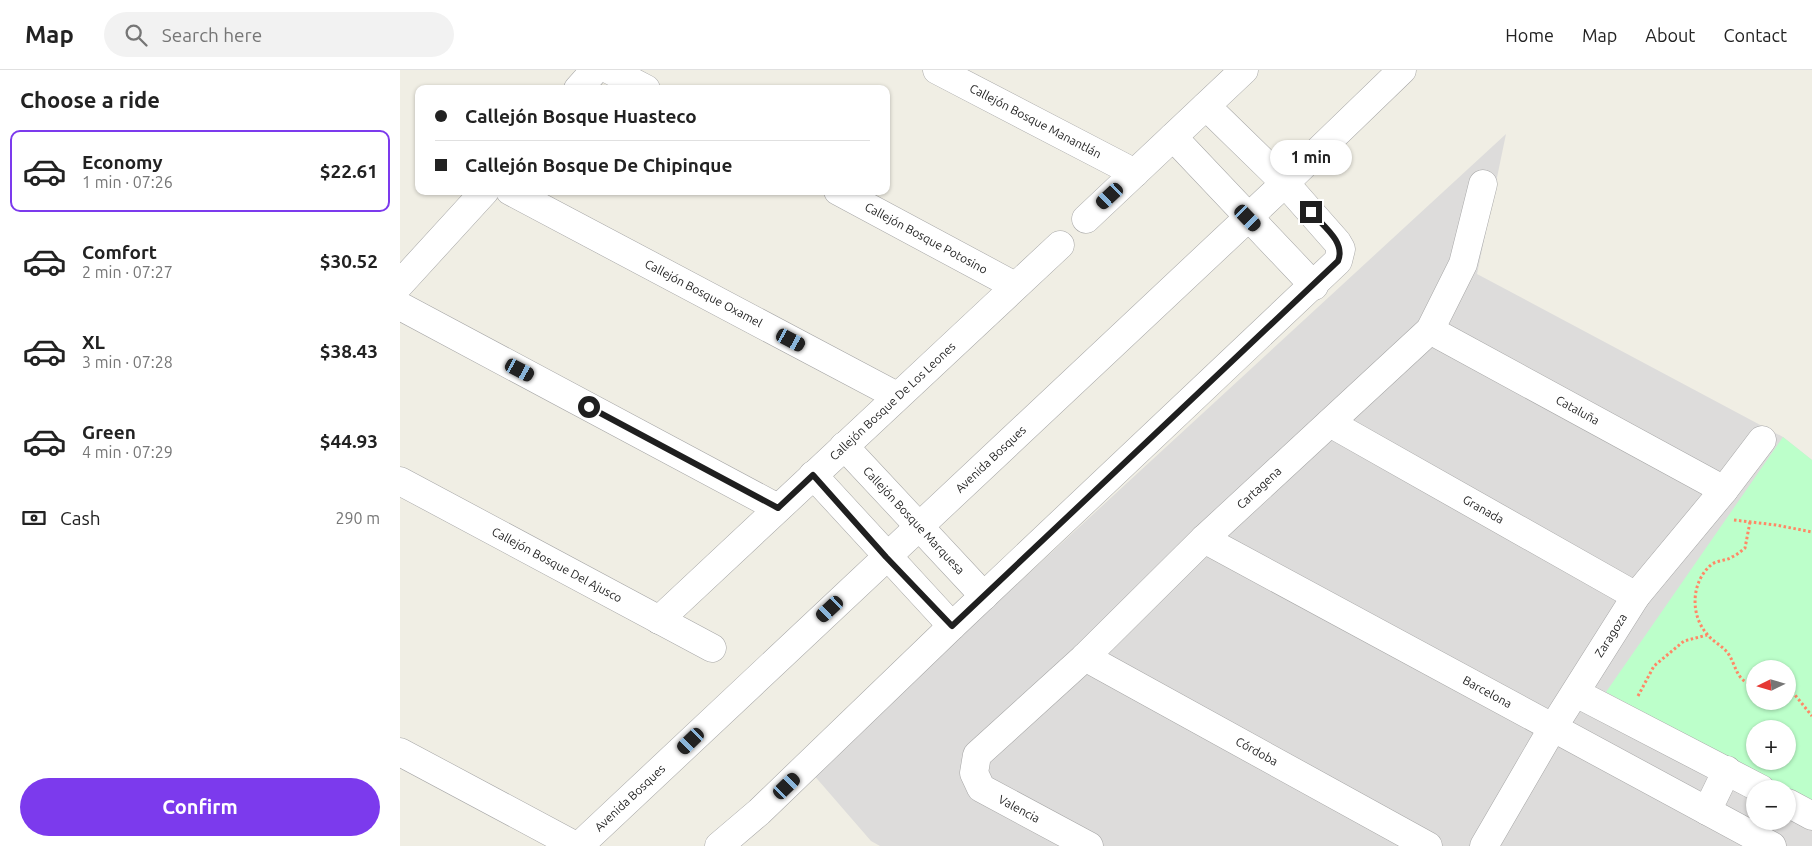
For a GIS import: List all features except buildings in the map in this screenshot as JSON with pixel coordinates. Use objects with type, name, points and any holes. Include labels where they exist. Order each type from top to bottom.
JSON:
[{"type":"street","points":[[582,85],[595,70]]},
{"type":"street","points":[[610,70],[638,85]]},
{"type":"street","name":"Callejón Bosque Manantlán","points":[[937,70],[1134,173]]},
{"type":"street","points":[[1086,219],[1244,70]]},
{"type":"street","name":"Avenida Bosques","points":[[577,846],[1248,218],[1402,70]]},
{"type":"street","points":[[719,846],[759,812],[952,626],[1314,286],[1338,261],[1340,249],[1337,242],[1285,183],[1206,106]]},
{"type":"street","points":[[1173,137],[1314,286]]},
{"type":"street","name":"Cartagena","points":[[977,755],[1085,657],[1204,539],[1430,330],[1463,264],[1483,184]]},
{"type":"street","points":[[400,284],[481,195]]},
{"type":"street","name":"Callejón Bosque Oxamel","points":[[518,195],[897,396]]},
{"type":"street","name":"Callejón Bosque Potosino","points":[[845,195],[1015,286]]},
{"type":"street","name":"Callejón Bosque De Los Leones","points":[[660,620],[1060,245]]},
{"type":"street","points":[[400,306],[778,508]]},
{"type":"street","name":"Cataluña","points":[[1430,330],[1724,490]]},
{"type":"street","name":"Granada","points":[[1330,423],[1636,596]]},
{"type":"street","name":"Zaragoza","points":[[1484,846],[1552,729],[1636,596],[1724,490],[1762,440]]},
{"type":"street","name":"Callejón Bosque Marquesa","points":[[844,446],[984,596]]},
{"type":"street","points":[[813,475],[886,557],[952,626]]},
{"type":"street","name":"Callejón Bosque Del Ajusco","points":[[400,480],[712,648]]},
{"type":"street","name":"Barcelona","points":[[1204,539],[1552,729],[1772,846]]},
{"type":"street","name":"Córdoba","points":[[1085,657],[1428,846]]},
{"type":"street","points":[[1576,693],[1746,781]]},
{"type":"street","points":[[400,752],[577,846]]},
{"type":"street","name":"Valencia","points":[[977,755],[974,773],[981,788],[1089,846]]},
{"type":"street","points":[[1706,811],[1727,770]]},
{"type":"street","points":[[1796,807],[1812,816]]},
{"type":"street","points":[[742,846],[750,826],[759,812]]},
{"type":"path","points":[[1700,519],[1717,518],[1812,532]]},
{"type":"path","points":[[1746,683],[1738,675],[1728,653],[1707,635],[1697,620],[1694,596],[1702,575],[1712,563],[1732,557],[1745,548],[1750,522]]},
{"type":"path","points":[[1629,720],[1643,684],[1654,666],[1684,641],[1707,635]]},
{"type":"path","points":[[1796,696],[1812,716]]},
{"type":"shaded area","points":[[1506,134],[1477,274],[1783,437],[1812,460],[1812,846],[880,846],[871,841],[812,773]]},
{"type":"green space","points":[[1783,437],[1812,460],[1812,803],[1796,794],[1796,780],[1769,780],[1751,770],[1796,770],[1796,720],[1746,720],[1746,767],[1606,692]]},
{"type":"route","points":[[589,407],[778,508],[813,475],[886,557],[952,626],[1314,286],[1338,261],[1341,255],[1339,245],[1311,212]]}]
